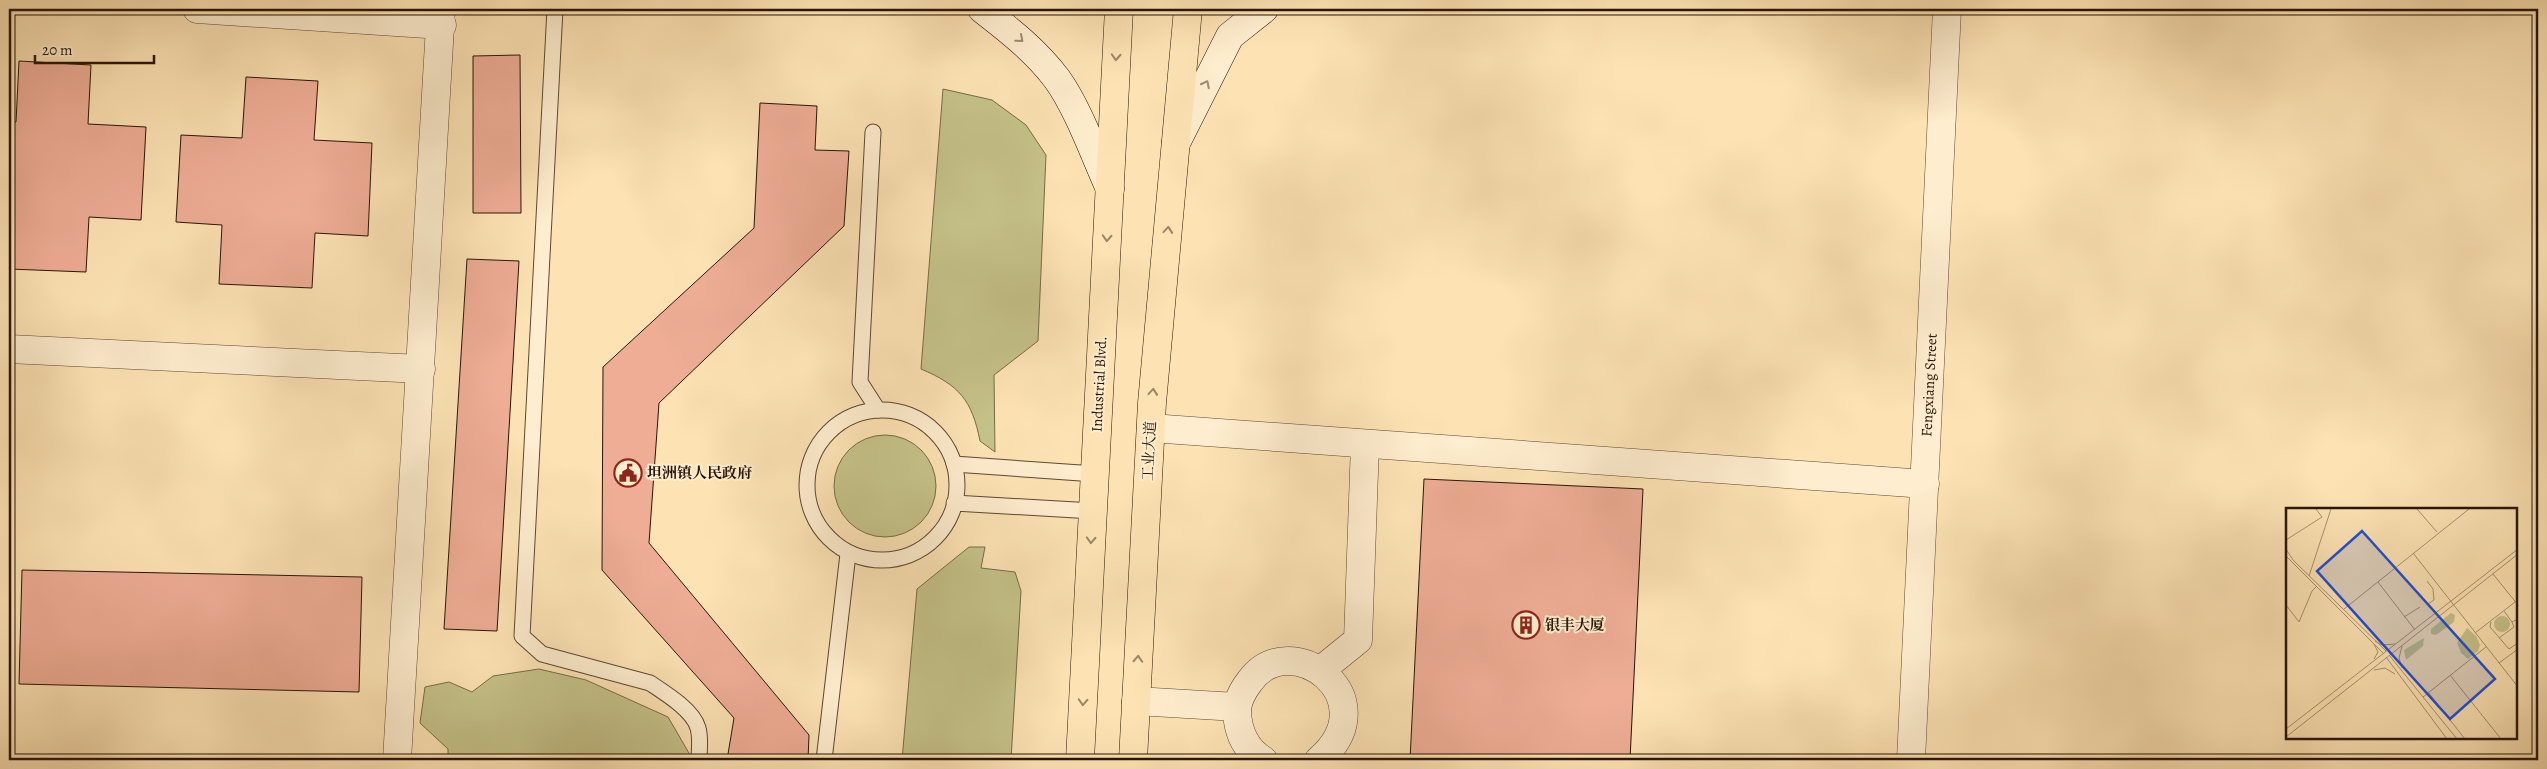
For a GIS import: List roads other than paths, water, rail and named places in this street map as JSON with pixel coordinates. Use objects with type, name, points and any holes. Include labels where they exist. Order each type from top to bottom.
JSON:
[{"type":"main road","name":"Industrial Blvd.","points":[[1080,760],[1119,9]]},
{"type":"main road","name":"工业大道","points":[[1133,760],[1150,428],[1188,9]]},
{"type":"street","points":[[197,9],[442,17],[397,760]]},
{"type":"street","points":[[982,9],[1024,41],[1058,80],[1084,131],[1110,189]]},
{"type":"street","name":"工业大道","points":[[1176,143],[1230,36],[1264,9]]},
{"type":"street","name":"Fengxiang Street","points":[[1911,760],[1948,9]]},
{"type":"street","points":[[9,348],[421,369]]},
{"type":"street","points":[[1150,428],[1924,484]]},
{"type":"street","points":[[1321,670],[1358,640],[1365,444]]},
{"type":"street","points":[[1263,760],[1254,754],[1244,741],[1238,725],[1237,708],[1243,691],[1253,676],[1269,666],[1286,661],[1304,663],[1321,670],[1334,683],[1342,700],[1344,718],[1340,735],[1332,750],[1320,760]]},
{"type":"street","points":[[1136,701],[1237,708]]},
{"type":"lane","points":[[555,9],[522,636],[542,654],[650,683],[666,693],[685,708],[698,728],[699,760]]},
{"type":"lane","points":[[873,132],[860,382],[878,410]]},
{"type":"lane","points":[[878,410],[903,413],[926,424],[944,441],[954,464],[957,489],[952,513],[939,534],[920,550],[897,559],[880,560],[848,554],[829,539],[814,520],[807,496],[807,471],[816,448],[832,429],[854,415],[878,410]]},
{"type":"lane","points":[[954,464],[1094,474]]},
{"type":"lane","points":[[954,503],[1093,511]]},
{"type":"lane","points":[[824,760],[848,554]]},
{"type":"place","name":"坦洲镇人民政府","points":[[628,473]]},
{"type":"place","name":"银丰大厦","points":[[1526,625]]}]
